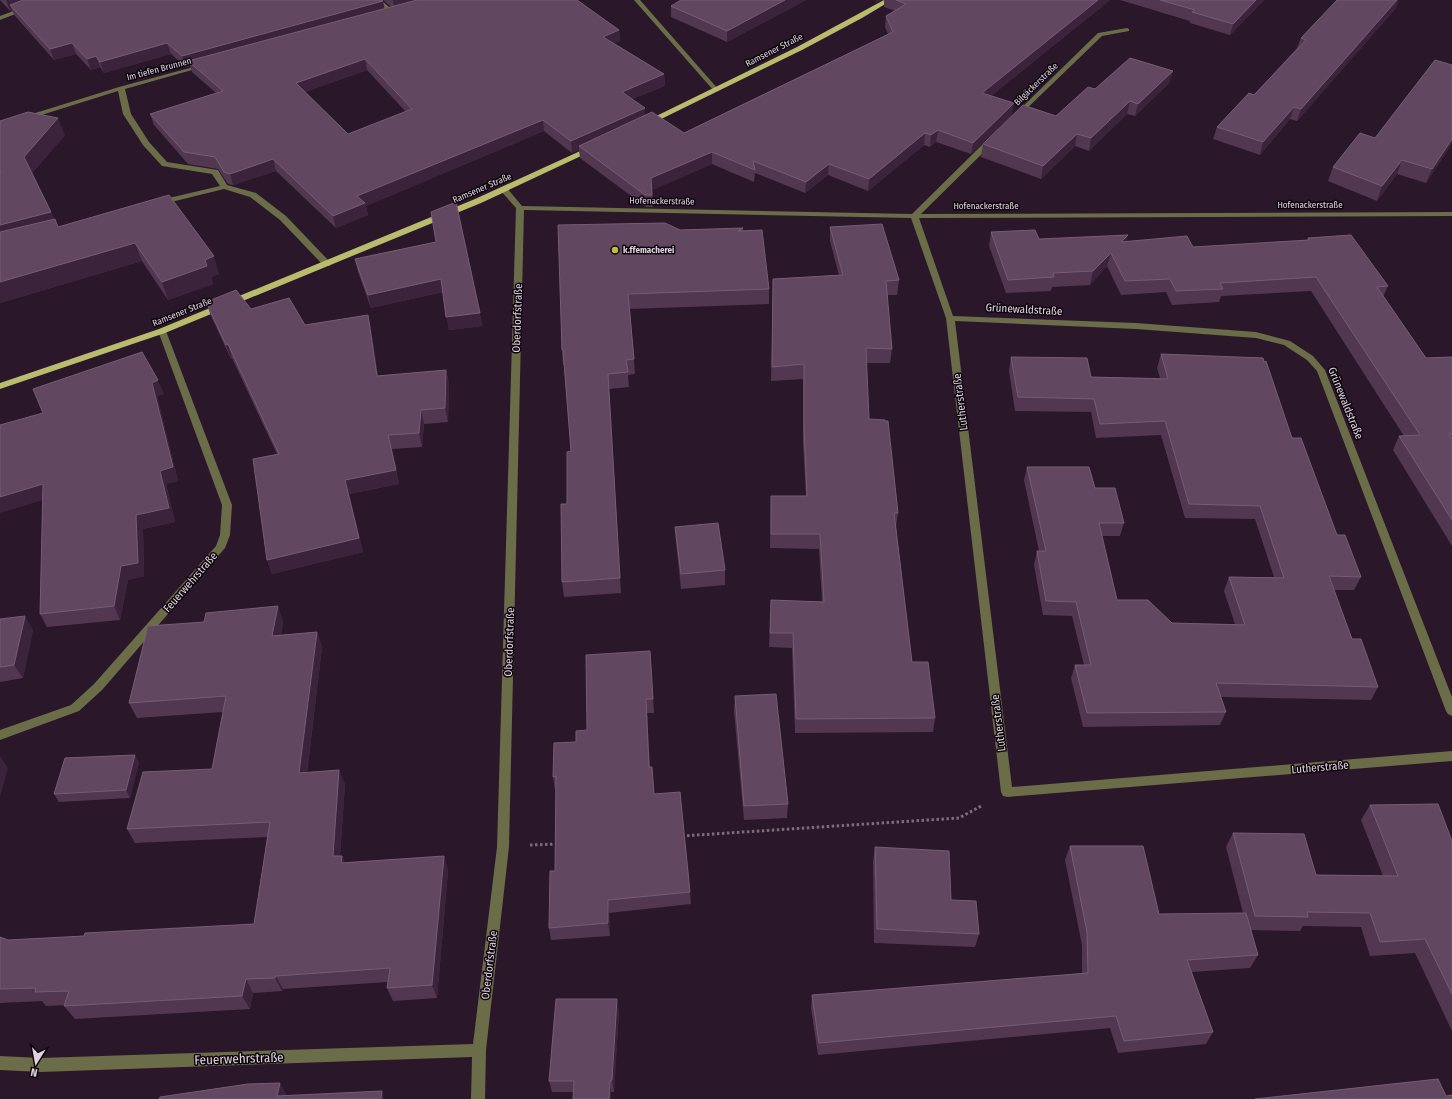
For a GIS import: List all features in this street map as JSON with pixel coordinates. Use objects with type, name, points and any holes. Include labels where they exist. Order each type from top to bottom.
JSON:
[{"type":"main road","name":"Ramsener Straße","points":[[641,125],[716,90],[846,25],[889,0]]},
{"type":"main road","name":"Ramsener Straße","points":[[0,386],[162,331],[504,190],[598,146]]},
{"type":"street","points":[[0,18],[48,0]]},
{"type":"street","points":[[377,0],[397,12],[386,15]]},
{"type":"street","points":[[637,0],[716,90]]},
{"type":"street","name":"Bilgäckerstraße","points":[[1010,122],[1100,34],[1127,30]]},
{"type":"street","name":"Im tiefen Brunnen","points":[[0,126],[121,88],[212,63]]},
{"type":"street","points":[[121,88],[127,114],[146,143],[165,164],[215,172],[224,188]]},
{"type":"street","points":[[914,216],[998,133]]},
{"type":"street","points":[[153,204],[224,188],[253,195],[283,218],[327,264]]},
{"type":"street","points":[[504,190],[520,208]]},
{"type":"street","name":"Hofenackerstraße","points":[[520,208],[914,216],[1452,214]]},
{"type":"street","name":"Oberdorfstraße","points":[[478,1099],[479,1050],[503,847],[520,208]]},
{"type":"street","name":"Lutherstraße","points":[[914,216],[950,318],[1007,792],[1452,756]]},
{"type":"street","name":"Grünewaldstraße","points":[[950,318],[1136,326],[1256,335],[1286,343],[1310,358],[1321,370],[1452,711]]},
{"type":"street","name":"Feuerwehrstraße","points":[[0,735],[75,708],[98,687],[220,548],[223,541],[225,535],[227,505],[162,331]]},
{"type":"street","name":"Feuerwehrstraße","points":[[0,1063],[48,1065],[479,1050]]},
{"type":"path","points":[[676,836],[959,818],[1007,792]]},
{"type":"path","points":[[503,847],[558,844]]},
{"type":"building","points":[[23,0],[383,1],[182,56],[167,43],[100,62],[96,56],[87,59],[72,43],[50,49],[10,5]]},
{"type":"building","points":[[417,0],[577,0],[619,30],[603,37],[664,74],[622,92],[645,108],[571,141],[543,120],[357,196],[365,203],[333,216],[273,159],[230,174],[224,172],[215,157],[184,152],[150,114],[223,91],[188,61]],"holes":[[[365,59],[412,109],[348,134],[296,83]]]},
{"type":"building","points":[[681,0],[785,0],[727,31],[671,6]]},
{"type":"building","points":[[896,0],[1098,0],[982,93],[1014,103],[973,143],[938,130],[931,135],[925,133],[869,179],[829,164],[806,182],[753,161],[755,170],[712,152],[651,178],[652,195],[645,195],[579,146],[652,112],[684,133],[893,32],[886,16],[906,4]]},
{"type":"building","points":[[1160,0],[1256,0],[1233,24],[1192,12],[1195,10]]},
{"type":"building","points":[[1337,0],[1397,0],[1301,109],[1294,107],[1263,142],[1217,127],[1249,93],[1254,95],[1306,40],[1301,38]]},
{"type":"building","points":[[1130,58],[1173,71],[1138,104],[1130,101],[1091,138],[1077,134],[1043,166],[983,144],[1023,105],[1056,116],[1088,87],[1095,89]]},
{"type":"building","points":[[1435,60],[1452,65],[1452,139],[1432,169],[1402,160],[1382,186],[1333,167],[1360,133],[1375,138]]},
{"type":"building","points":[[28,112],[58,118],[24,157],[51,212],[0,225],[0,121]]},
{"type":"building","points":[[169,195],[214,256],[205,260],[207,266],[162,282],[135,243],[0,282],[0,232],[55,219],[58,227]]},
{"type":"building","points":[[456,202],[480,313],[446,317],[441,279],[368,295],[355,259],[436,242],[431,212]]},
{"type":"building","points":[[665,223],[680,230],[743,228],[738,231],[762,230],[769,289],[628,294],[634,359],[626,360],[628,372],[608,374],[620,578],[562,582],[561,504],[567,504],[567,452],[571,451],[562,350],[558,225]]},
{"type":"building","points":[[882,224],[899,280],[886,281],[892,349],[866,348],[869,419],[888,421],[898,513],[894,513],[912,662],[928,662],[935,718],[796,719],[793,633],[770,633],[771,600],[824,602],[820,534],[771,534],[771,496],[807,496],[804,428],[804,364],[772,367],[773,279],[843,275],[830,227]]},
{"type":"building","points":[[1035,230],[1039,239],[1128,235],[1121,242],[1187,236],[1193,247],[1309,240],[1308,238],[1351,235],[1388,286],[1377,287],[1426,358],[1452,357],[1452,434],[1449,434],[1452,439],[1452,520],[1399,436],[1420,435],[1316,277],[1220,283],[1223,289],[1176,291],[1170,279],[1125,281],[1111,253],[1093,271],[1053,273],[1054,277],[1008,280],[991,232]]},
{"type":"building","points":[[236,290],[251,309],[289,298],[305,325],[368,315],[377,376],[446,370],[445,408],[421,410],[419,433],[388,435],[396,470],[345,480],[359,538],[267,560],[253,459],[279,454],[228,344],[226,345],[206,302]]},
{"type":"building","points":[[142,352],[158,380],[152,383],[173,467],[160,471],[169,508],[136,515],[138,563],[121,566],[114,606],[40,614],[43,484],[0,497],[0,425],[43,413],[33,389]]},
{"type":"building","points":[[1161,354],[1263,358],[1264,362],[1266,361],[1292,438],[1301,438],[1337,535],[1345,535],[1361,577],[1329,576],[1352,639],[1361,639],[1378,687],[1216,683],[1226,712],[1087,713],[1075,665],[1091,665],[1076,602],[1046,601],[1037,551],[1046,551],[1027,467],[1089,467],[1095,488],[1115,488],[1124,523],[1099,523],[1117,600],[1148,600],[1172,623],[1245,625],[1229,577],[1284,578],[1260,506],[1189,504],[1165,421],[1100,424],[1094,399],[1018,397],[1011,357],[1087,358],[1091,377],[1168,379]]},
{"type":"building","points":[[718,523],[725,570],[681,574],[675,527]]},
{"type":"building","points":[[278,606],[272,636],[317,632],[299,773],[339,770],[333,856],[342,856],[341,863],[444,856],[432,985],[387,988],[390,968],[276,976],[275,978],[246,979],[242,996],[64,1006],[69,991],[35,992],[36,988],[0,989],[0,937],[8,940],[84,936],[85,933],[254,924],[270,822],[127,829],[143,772],[212,769],[226,696],[129,703],[148,626],[204,622],[206,613]]},
{"type":"building","points":[[25,616],[14,665],[0,667],[0,619]]},
{"type":"building","points":[[650,651],[653,699],[646,699],[649,767],[652,767],[654,794],[680,792],[690,892],[608,900],[608,923],[549,928],[550,871],[555,871],[556,776],[553,777],[554,743],[576,742],[576,731],[587,730],[586,655]]},
{"type":"building","points":[[776,694],[788,804],[744,806],[735,696]]},
{"type":"building","points":[[135,755],[126,790],[54,794],[65,758]]},
{"type":"building","points":[[1438,804],[1452,841],[1452,994],[1425,939],[1380,942],[1370,913],[1307,912],[1308,917],[1255,916],[1233,833],[1304,834],[1316,875],[1398,876],[1370,805]]},
{"type":"building","points":[[1070,846],[1143,846],[1159,914],[1246,913],[1258,955],[1187,960],[1213,1032],[1124,1041],[1116,1016],[819,1043],[812,995],[1088,973],[1087,932]]},
{"type":"building","points":[[875,847],[949,851],[951,900],[976,901],[979,934],[877,929]]},
{"type":"building","points":[[556,999],[617,999],[612,1080],[610,1081],[609,1099],[573,1099],[574,1081],[549,1081]]},
{"type":"building","points":[[1438,1079],[1446,1096],[1452,1095],[1452,1099],[1255,1099]]},
{"type":"building","points":[[280,1083],[277,1096],[382,1091],[381,1099],[159,1099],[160,1097],[248,1084]]},
{"type":"place","name":"k.ffemacherei","points":[[615,250]]}]
